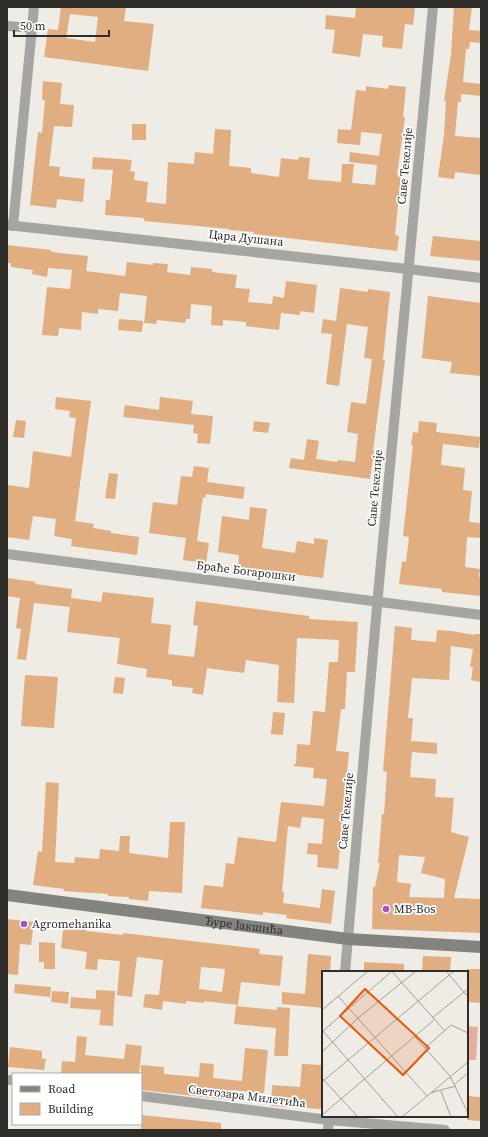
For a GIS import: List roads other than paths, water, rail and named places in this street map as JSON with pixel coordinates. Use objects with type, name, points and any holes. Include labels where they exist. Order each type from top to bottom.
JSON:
[{"type":"main road","name":"Ђуре Јакшића","points":[[7,895],[348,938],[481,946]]},
{"type":"street","points":[[10,225],[34,7]]},
{"type":"street","name":"Саве Текелије","points":[[345,971],[433,7]]},
{"type":"street","points":[[7,26],[32,28]]},
{"type":"street","name":"Цара Душана","points":[[10,225],[481,278]]},
{"type":"street","name":"Браће Богарошки","points":[[7,554],[481,615]]},
{"type":"street","name":"Светозара Милетића","points":[[142,1096],[329,1122],[445,1130]]},
{"type":"place","name":"MB-Bos","points":[[386,909]]},
{"type":"place","name":"Agromehanika","points":[[24,924]]}]
